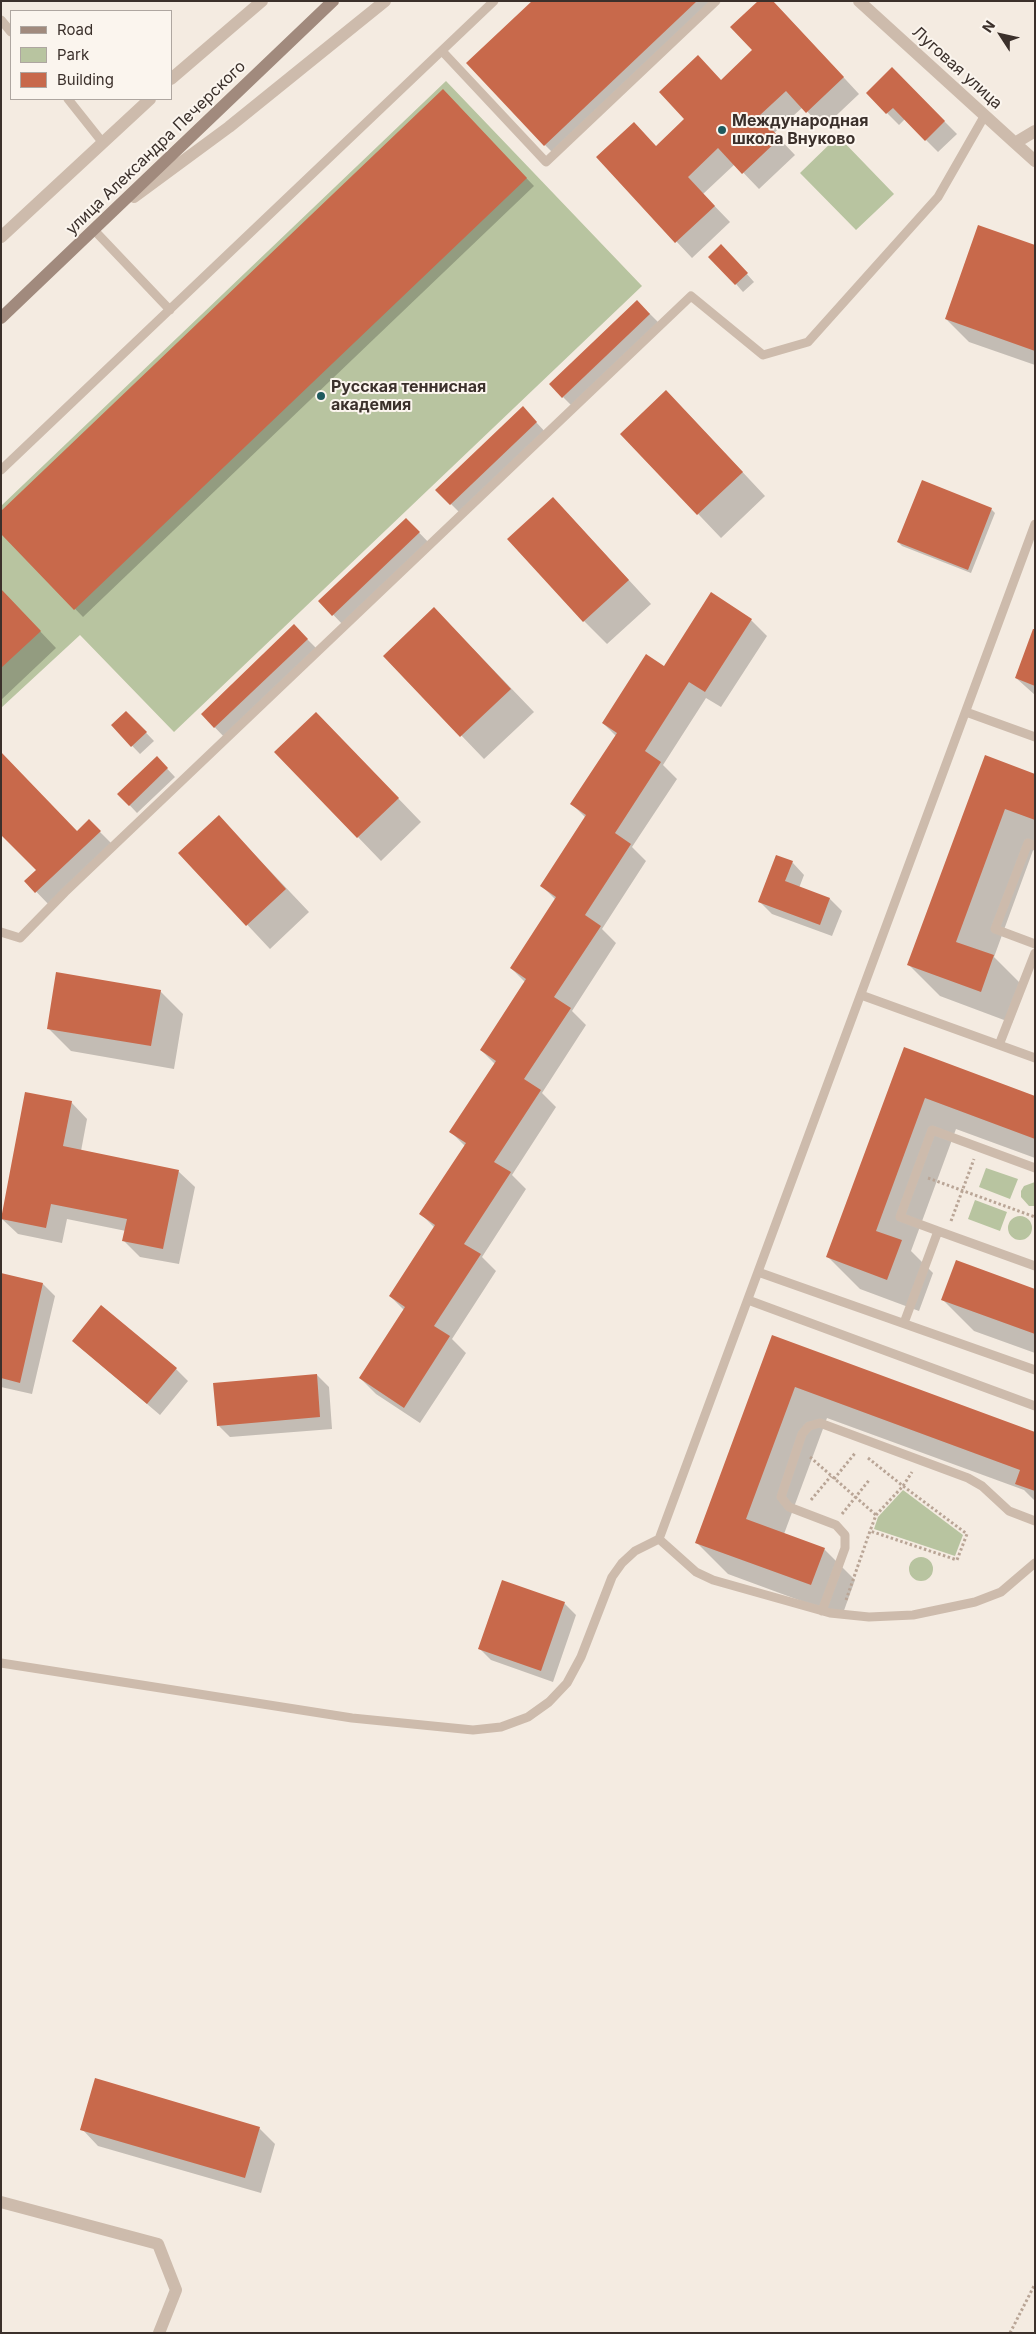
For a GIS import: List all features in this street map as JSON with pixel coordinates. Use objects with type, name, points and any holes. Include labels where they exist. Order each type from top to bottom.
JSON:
[{"type":"main road","name":"улица Александра Печерского","points":[[1,318],[333,1]]},
{"type":"street","points":[[172,78],[262,1]]},
{"type":"street","points":[[116,210],[229,127],[385,1]]},
{"type":"street","name":"Луговая улица","points":[[859,1],[1035,161]]},
{"type":"street","points":[[1,237],[149,100]]},
{"type":"street","points":[[1015,143],[1035,131]]},
{"type":"street","points":[[1,2202],[158,2244],[176,2290],[159,2333]]},
{"type":"lane","points":[[1,470],[494,1]]},
{"type":"lane","points":[[442,51],[546,162],[716,1]]},
{"type":"lane","points":[[1,20],[10,31]]},
{"type":"lane","points":[[69,100],[103,143]]},
{"type":"lane","points":[[1,932],[20,938],[73,885],[691,296],[763,355],[808,342],[938,197],[985,115]]},
{"type":"lane","points":[[94,230],[170,310]]},
{"type":"lane","points":[[1,1663],[352,1718],[473,1730],[501,1727],[528,1717],[549,1702],[567,1683],[581,1657],[612,1577],[622,1563],[635,1551],[659,1539],[1035,524]]},
{"type":"lane","points":[[966,712],[1035,737]]},
{"type":"lane","points":[[1035,846],[1028,843],[995,929],[1035,944]]},
{"type":"lane","points":[[999,1045],[1035,953]]},
{"type":"lane","points":[[860,995],[1035,1058]]},
{"type":"lane","points":[[1035,1168],[932,1130],[900,1216],[1035,1266]]},
{"type":"lane","points":[[904,1323],[942,1232]]},
{"type":"lane","points":[[758,1272],[1035,1370]]},
{"type":"lane","points":[[748,1300],[1035,1406]]},
{"type":"lane","points":[[822,1611],[846,1542],[842,1530],[834,1524],[784,1504],[781,1497],[806,1429],[820,1423],[968,1478],[982,1486],[1009,1511],[1035,1521]]},
{"type":"lane","points":[[659,1539],[690,1568],[703,1576],[763,1596],[822,1611],[869,1617],[913,1615],[975,1602],[1002,1592],[1035,1563]]},
{"type":"path","points":[[942,1232],[962,1190],[978,1147]]},
{"type":"path","points":[[916,1173],[1035,1217]]},
{"type":"path","points":[[798,1447],[876,1515]]},
{"type":"path","points":[[834,1479],[858,1450],[967,1534],[957,1560],[870,1530]]},
{"type":"path","points":[[841,1614],[876,1515],[903,1486],[920,1460]]},
{"type":"path","points":[[802,1512],[830,1476]]},
{"type":"path","points":[[834,1524],[870,1479]]},
{"type":"path","points":[[1010,2333],[1035,2284]]},
{"type":"green space","name":"Русская теннисная академия","points":[[446,81],[642,286],[174,732],[80,635],[1,708],[1,506]]},
{"type":"green space","points":[[838,136],[894,194],[856,230],[800,173]]},
{"type":"green space","points":[[986,1168],[1018,1179],[1010,1199],[979,1187]]},
{"type":"green space","points":[[1035,1182],[1035,1206],[1029,1206],[1021,1197],[1021,1191],[1024,1186]]},
{"type":"green space","points":[[975,1200],[1007,1212],[1000,1231],[968,1219]]},
{"type":"green space","points":[[1020,1216],[1028,1220],[1032,1228],[1028,1236],[1020,1240],[1012,1236],[1008,1228],[1012,1220]]},
{"type":"green space","points":[[903,1490],[963,1535],[955,1556],[874,1529],[878,1517]]},
{"type":"green space","points":[[921,1557],[929,1561],[933,1569],[929,1577],[921,1581],[913,1577],[909,1569],[913,1561]]},
{"type":"building","points":[[532,1],[697,1],[544,146],[466,63]]},
{"type":"building","name":"Международная школа Внуково","points":[[758,1],[773,1],[844,77],[806,113],[786,91],[759,116],[780,138],[742,174],[718,148],[688,177],[715,206],[675,243],[596,157],[634,122],[656,146],[684,119],[659,92],[698,55],[721,80],[752,50],[730,27]]},
{"type":"building","points":[[892,67],[945,121],[925,141],[893,108],[886,114],[866,93]]},
{"type":"building","points":[[443,89],[527,178],[74,610],[1,534],[1,511]]},
{"type":"building","points":[[978,225],[1035,245],[1035,351],[945,319]]},
{"type":"building","points":[[721,244],[748,273],[735,285],[708,257]]},
{"type":"building","points":[[637,300],[650,314],[562,398],[549,384]]},
{"type":"building","points":[[666,390],[743,472],[697,515],[620,434]]},
{"type":"building","points":[[523,406],[537,422],[450,505],[435,490]]},
{"type":"building","points":[[922,480],[992,508],[968,570],[897,542]]},
{"type":"building","points":[[553,497],[629,580],[583,622],[507,539]]},
{"type":"building","points":[[406,518],[420,532],[332,616],[318,601]]},
{"type":"building","points":[[1,589],[41,631],[1,668]]},
{"type":"building","points":[[711,592],[752,619],[705,692],[689,682],[645,751],[661,762],[615,833],[631,844],[585,915],[601,926],[554,997],[571,1008],[524,1079],[541,1090],[494,1162],[511,1172],[464,1244],[481,1254],[434,1326],[450,1336],[404,1408],[359,1378],[405,1307],[389,1296],[435,1225],[419,1214],[466,1143],[449,1132],[496,1061],[480,1050],[526,979],[510,968],[556,897],[540,886],[586,815],[570,804],[617,733],[602,723],[646,654],[664,666]]},
{"type":"building","points":[[434,607],[511,689],[460,737],[383,656]]},
{"type":"building","points":[[294,624],[308,639],[214,728],[201,714]]},
{"type":"building","points":[[1033,629],[1035,629],[1035,686],[1015,678]]},
{"type":"building","points":[[126,711],[147,732],[131,747],[111,725]]},
{"type":"building","points":[[316,712],[399,798],[357,838],[274,752]]},
{"type":"building","points":[[1,752],[77,831],[89,819],[101,831],[35,893],[24,881],[36,870],[1,835]]},
{"type":"building","points":[[985,755],[1035,774],[1035,820],[1005,809],[956,942],[994,955],[981,992],[907,965]]},
{"type":"building","points":[[157,756],[168,768],[129,806],[117,794]]},
{"type":"building","points":[[219,815],[286,889],[246,926],[178,853]]},
{"type":"building","points":[[776,855],[793,861],[785,881],[830,898],[820,925],[758,902]]},
{"type":"building","points":[[56,972],[161,990],[151,1046],[47,1029]]},
{"type":"building","points":[[904,1047],[1035,1096],[1035,1139],[925,1098],[876,1231],[902,1240],[887,1280],[826,1257]]},
{"type":"building","points":[[25,1092],[72,1101],[63,1146],[179,1170],[163,1249],[122,1241],[127,1219],[51,1204],[46,1228],[1,1219]]},
{"type":"building","points":[[956,1260],[1035,1289],[1035,1334],[941,1300]]},
{"type":"building","points":[[1,1273],[43,1283],[20,1383],[1,1378]]},
{"type":"building","points":[[101,1305],[177,1368],[147,1404],[72,1341]]},
{"type":"building","points":[[772,1335],[1035,1432],[1035,1491],[1015,1484],[1020,1470],[795,1387],[746,1519],[825,1548],[811,1585],[695,1543]]},
{"type":"building","points":[[317,1374],[320,1417],[217,1426],[213,1383]]},
{"type":"building","points":[[502,1580],[565,1602],[541,1671],[478,1649]]},
{"type":"building","points":[[95,2078],[260,2127],[245,2178],[80,2130]]},
{"type":"place","name":"Международная школа Внуково","points":[[722,130]]},
{"type":"place","name":"Русская теннисная академия","points":[[321,396]]}]
